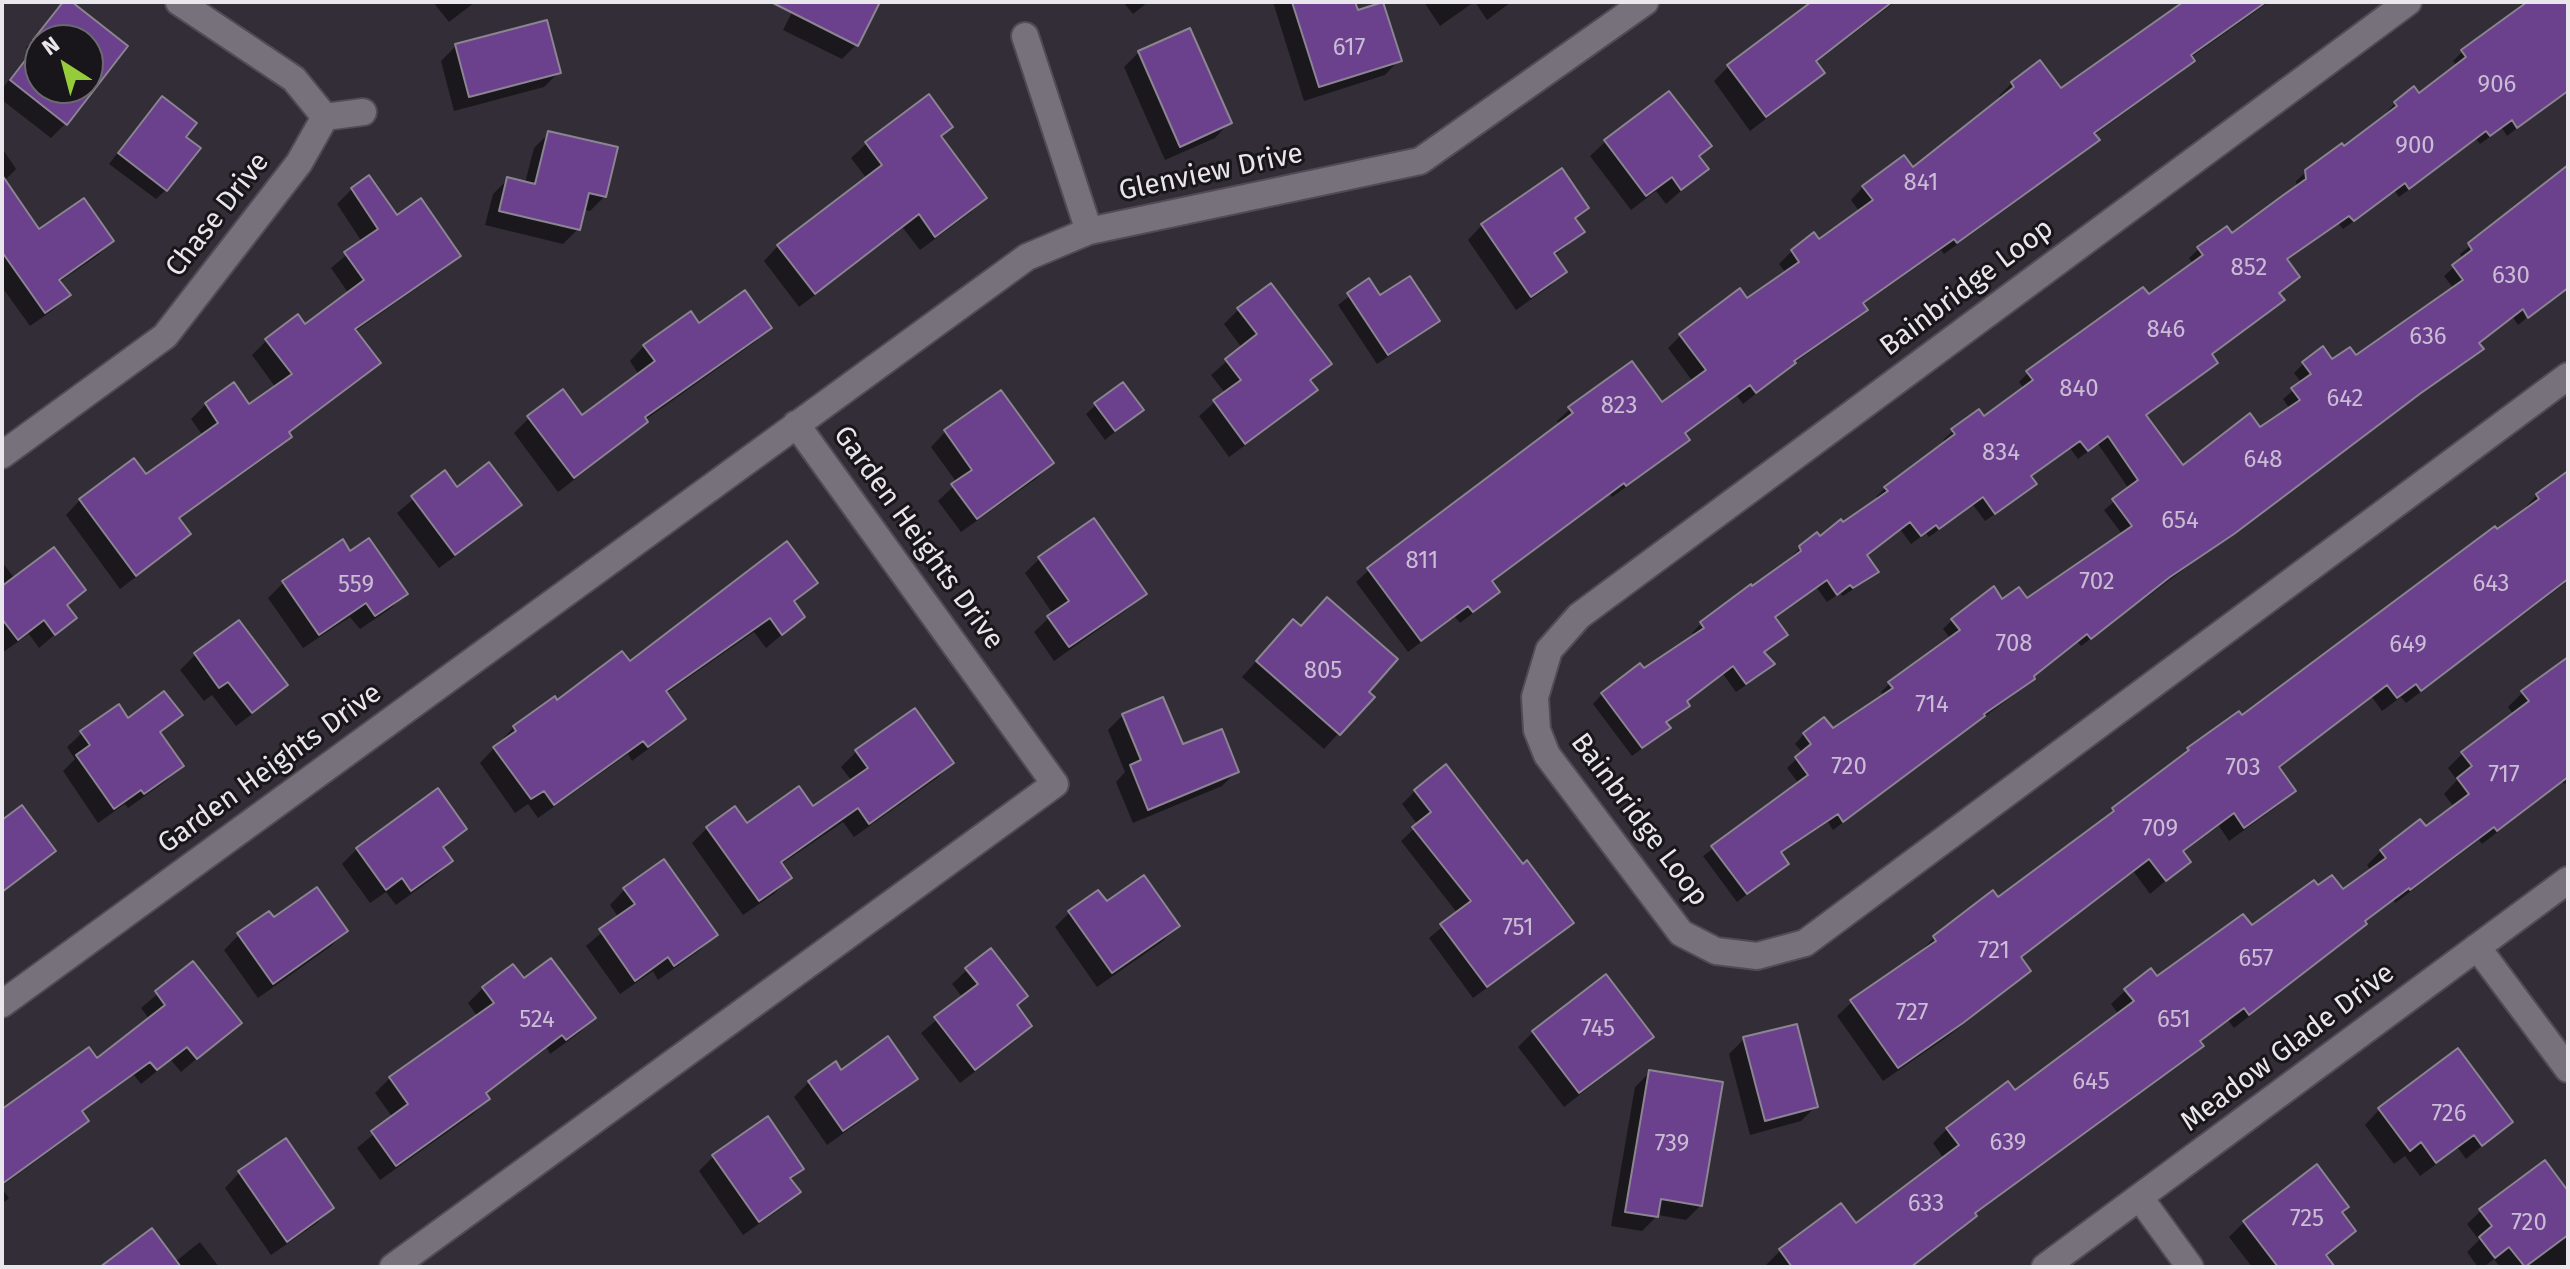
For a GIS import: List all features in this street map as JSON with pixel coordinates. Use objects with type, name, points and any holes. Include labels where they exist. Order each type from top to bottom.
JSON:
[{"type":"street","points":[[179,2],[294,79],[325,117],[363,112]]},
{"type":"street","name":"Glenview Drive","points":[[796,424],[1027,257],[1089,231],[1420,161],[1645,2]]},
{"type":"street","name":"Bainbridge Loop","points":[[2408,2],[1579,616],[1549,650],[1535,697],[1537,730],[1547,755],[1681,933],[1716,951],[1757,956],[1805,943],[2568,376]]},
{"type":"street","points":[[1025,36],[1089,231]]},
{"type":"street","name":"Chase Drive","points":[[2,455],[165,336],[299,163],[325,117]]},
{"type":"street","name":"Garden Heights Drive","points":[[2,1004],[796,424],[1055,784],[393,1267]]},
{"type":"street","name":"Meadow Glade Drive","points":[[2045,1267],[2568,880]]},
{"type":"street","points":[[2477,947],[2568,1069]]},
{"type":"street","points":[[2140,1198],[2190,1267]]},
{"type":"building","points":[[63,2],[72,2],[100,24],[46,24]]},
{"type":"building","points":[[771,2],[880,2],[858,46]]},
{"type":"building","points":[[1292,2],[1355,2],[1358,10],[1383,2],[1402,61],[1319,87]]},
{"type":"building","points":[[1811,2],[1892,2],[1816,61],[1825,73],[1766,117],[1727,65]]},
{"type":"building","points":[[2183,2],[2266,2],[2191,55],[2195,61],[2094,133],[2100,140],[1957,243],[1954,239],[1863,303],[1868,310],[1794,361],[1796,363],[1756,393],[1750,385],[1685,433],[1690,440],[1626,486],[1624,483],[1492,581],[1500,592],[1473,612],[1468,606],[1421,641],[1367,568],[1573,413],[1568,407],[1632,361],[1662,402],[1706,370],[1679,334],[1740,288],[1747,298],[1799,262],[1791,250],[1814,232],[1819,239],[1873,200],[1862,186],[1904,155],[1913,167],[2014,87],[2011,82],[2040,60],[2061,88]]},
{"type":"building","points":[[2527,2],[2568,2],[2568,91],[2517,128],[2512,120],[2490,136],[2486,131],[2409,189],[2405,183],[2354,221],[2349,216],[2287,259],[2300,277],[2279,293],[2285,300],[2212,354],[2218,363],[2146,415],[2183,465],[2250,413],[2260,427],[2300,400],[2291,388],[2311,374],[2302,362],[2323,346],[2332,359],[2350,347],[2356,355],[2463,280],[2452,265],[2472,250],[2468,243],[2568,165],[2568,288],[2528,318],[2523,309],[2479,343],[2484,349],[2234,534],[2170,577],[2091,639],[2087,634],[2034,676],[2035,679],[1843,822],[1838,814],[1781,852],[1789,864],[1747,894],[1711,846],[1808,775],[1795,757],[1811,744],[1803,733],[1824,717],[1833,728],[1893,688],[1888,682],[1960,630],[1951,619],[1994,586],[2002,599],[2019,587],[2027,598],[2132,526],[2112,499],[2138,480],[2108,436],[2088,451],[2080,441],[2031,476],[2037,484],[1995,514],[1983,497],[1939,529],[1936,525],[1921,536],[1910,522],[1867,555],[1879,572],[1853,588],[1850,585],[1837,595],[1827,580],[1775,617],[1788,635],[1764,652],[1775,664],[1746,684],[1733,666],[1687,701],[1690,706],[1666,722],[1671,728],[1642,748],[1601,693],[1640,663],[1644,668],[1704,628],[1700,622],[1801,551],[1799,546],[1817,532],[1820,536],[1841,519],[1843,522],[1888,491],[1884,487],[1955,434],[1951,429],[1979,409],[1984,416],[2033,380],[2026,371],[2143,287],[2149,294],[2203,255],[2197,247],[2227,226],[2232,233],[2306,179],[2305,170],[2342,143],[2344,146],[2397,106],[2394,102],[2414,86],[2419,93],[2466,57],[2461,50]]},
{"type":"building","points":[[547,20],[561,73],[469,97],[455,44]]},
{"type":"building","points":[[104,27],[128,46],[104,77]]},
{"type":"building","points":[[1190,28],[1232,123],[1180,147],[1138,51]]},
{"type":"building","points":[[24,62],[24,91],[10,80]]},
{"type":"building","points":[[1669,91],[1712,146],[1699,156],[1709,169],[1681,190],[1672,177],[1646,196],[1604,140]]},
{"type":"building","points":[[929,94],[953,127],[941,136],[987,198],[935,237],[919,214],[815,294],[777,245],[882,165],[865,142]]},
{"type":"building","points":[[162,96],[197,123],[186,137],[201,148],[167,191],[118,153]]},
{"type":"building","points":[[40,104],[83,104],[67,125]]},
{"type":"building","points":[[548,131],[618,147],[606,197],[589,193],[580,230],[499,211],[507,177],[535,184]]},
{"type":"building","points":[[1562,168],[1589,208],[1575,218],[1585,232],[1554,253],[1567,272],[1531,297],[1481,224]]},
{"type":"building","points":[[2,175],[39,229],[84,198],[114,241],[59,280],[71,295],[45,313],[2,252]]},
{"type":"building","points":[[369,175],[397,215],[421,198],[461,256],[355,329],[381,363],[289,432],[292,437],[179,518],[191,534],[136,576],[79,499],[134,458],[146,474],[218,423],[205,403],[234,382],[249,404],[292,374],[265,339],[298,314],[305,324],[364,280],[344,252],[378,229],[351,188]]},
{"type":"building","points":[[1410,276],[1440,321],[1388,355],[1347,293],[1369,278],[1380,295]]},
{"type":"building","points":[[1271,283],[1332,364],[1310,380],[1318,390],[1245,444],[1213,400],[1241,380],[1225,359],[1257,334],[1237,308]]},
{"type":"building","points":[[745,290],[772,328],[645,417],[648,422],[574,478],[527,416],[563,389],[582,415],[655,361],[643,345],[691,311],[699,323]]},
{"type":"building","points":[[1123,382],[1144,410],[1115,431],[1094,403]]},
{"type":"building","points":[[1001,390],[1054,463],[977,519],[951,484],[972,470],[944,430]]},
{"type":"building","points":[[489,462],[522,505],[455,555],[411,496],[445,470],[457,487]]},
{"type":"building","points":[[2568,471],[2568,579],[2421,691],[2416,684],[2397,698],[2387,685],[2279,767],[2296,791],[2244,828],[2234,813],[2183,851],[2191,862],[2166,881],[2149,859],[2021,957],[2031,971],[1898,1068],[1850,1000],[1936,941],[1933,936],[1993,890],[1998,897],[2114,811],[2112,808],[2189,750],[2187,748],[2239,711],[2242,715],[2495,526],[2497,529],[2539,499],[2536,494]]},
{"type":"building","points":[[1094,518],[1147,594],[1069,647],[1047,616],[1069,601],[1038,557]]},
{"type":"building","points":[[369,538],[408,594],[375,616],[366,603],[319,635],[282,581],[343,539],[350,551]]},
{"type":"building","points":[[787,541],[818,583],[794,601],[805,617],[782,635],[770,618],[666,691],[686,719],[648,747],[643,741],[554,805],[544,791],[531,799],[493,747],[516,731],[513,726],[555,696],[557,700],[622,651],[630,661]]},
{"type":"building","points":[[54,547],[86,590],[67,605],[77,618],[55,635],[44,620],[18,640],[2,619],[2,586]]},
{"type":"building","points":[[1327,597],[1398,659],[1369,692],[1375,697],[1340,735],[1256,661],[1293,619],[1301,626]]},
{"type":"building","points":[[239,620],[288,685],[252,713],[228,682],[219,688],[194,653]]},
{"type":"building","points":[[2568,657],[2568,777],[2497,831],[2494,827],[2409,888],[2249,1015],[2244,1008],[2200,1041],[2204,1046],[1975,1213],[1977,1216],[1911,1267],[1792,1267],[1779,1249],[1841,1203],[1856,1223],[1959,1145],[1946,1128],[2008,1081],[2015,1090],[2134,1001],[2124,989],[2151,968],[2157,976],[2243,914],[2252,925],[2314,880],[2318,885],[2332,875],[2343,889],[2386,858],[2380,850],[2420,819],[2426,826],[2469,794],[2457,778],[2472,766],[2461,752],[2529,701],[2521,691]]},
{"type":"building","points":[[164,691],[183,715],[160,732],[184,766],[144,794],[141,790],[114,809],[76,755],[90,745],[80,731],[119,704],[128,718]]},
{"type":"building","points":[[1163,697],[1183,744],[1222,729],[1239,772],[1148,810],[1130,765],[1141,760],[1122,714]]},
{"type":"building","points":[[915,708],[954,763],[869,824],[858,808],[781,862],[792,878],[759,901],[706,827],[735,806],[747,823],[799,786],[813,806],[868,768],[855,750]]},
{"type":"building","points":[[1446,764],[1523,864],[1527,860],[1574,923],[1487,987],[1440,924],[1471,901],[1412,827],[1431,812],[1414,790]]},
{"type":"building","points":[[438,788],[467,829],[443,847],[453,861],[411,891],[402,878],[386,890],[356,848]]},
{"type":"building","points":[[22,805],[56,851],[2,892],[2,820]]},
{"type":"building","points":[[664,859],[718,935],[674,966],[668,957],[635,981],[599,929],[635,904],[623,888]]},
{"type":"building","points":[[1144,875],[1180,926],[1112,973],[1068,911],[1098,890],[1107,901]]},
{"type":"building","points":[[317,887],[348,931],[273,984],[237,933],[269,911],[274,917]]},
{"type":"building","points":[[991,948],[1028,996],[1017,1005],[1032,1026],[975,1070],[934,1017],[978,984],[965,968]]},
{"type":"building","points":[[551,958],[596,1018],[566,1040],[562,1035],[486,1093],[490,1099],[396,1166],[371,1131],[408,1104],[389,1077],[494,1003],[482,987],[513,964],[524,978]]},
{"type":"building","points":[[193,961],[242,1023],[197,1059],[187,1047],[157,1070],[150,1062],[82,1111],[89,1121],[2,1184],[2,1109],[89,1047],[97,1058],[165,1005],[155,991]]},
{"type":"building","points":[[1606,974],[1654,1037],[1579,1093],[1532,1031]]},
{"type":"building","points":[[1797,1024],[1818,1107],[1765,1121],[1743,1037]]},
{"type":"building","points":[[888,1036],[918,1079],[843,1131],[808,1081],[836,1061],[841,1070]]},
{"type":"building","points":[[2458,1048],[2513,1122],[2482,1146],[2474,1135],[2436,1163],[2421,1142],[2410,1151],[2378,1108]]},
{"type":"building","points":[[1649,1070],[1723,1082],[1702,1206],[1661,1199],[1658,1217],[1625,1212]]},
{"type":"building","points":[[768,1116],[804,1169],[790,1178],[801,1192],[759,1222],[712,1155]]},
{"type":"building","points":[[286,1138],[334,1208],[287,1242],[238,1171]]},
{"type":"building","points":[[2545,1160],[2568,1191],[2568,1235],[2525,1267],[2509,1247],[2495,1258],[2479,1237],[2492,1226],[2479,1209]]},
{"type":"building","points":[[2317,1164],[2349,1207],[2342,1212],[2356,1231],[2326,1255],[2335,1267],[2278,1267],[2243,1221]]},
{"type":"building","points":[[152,1228],[181,1267],[100,1267]]}]
